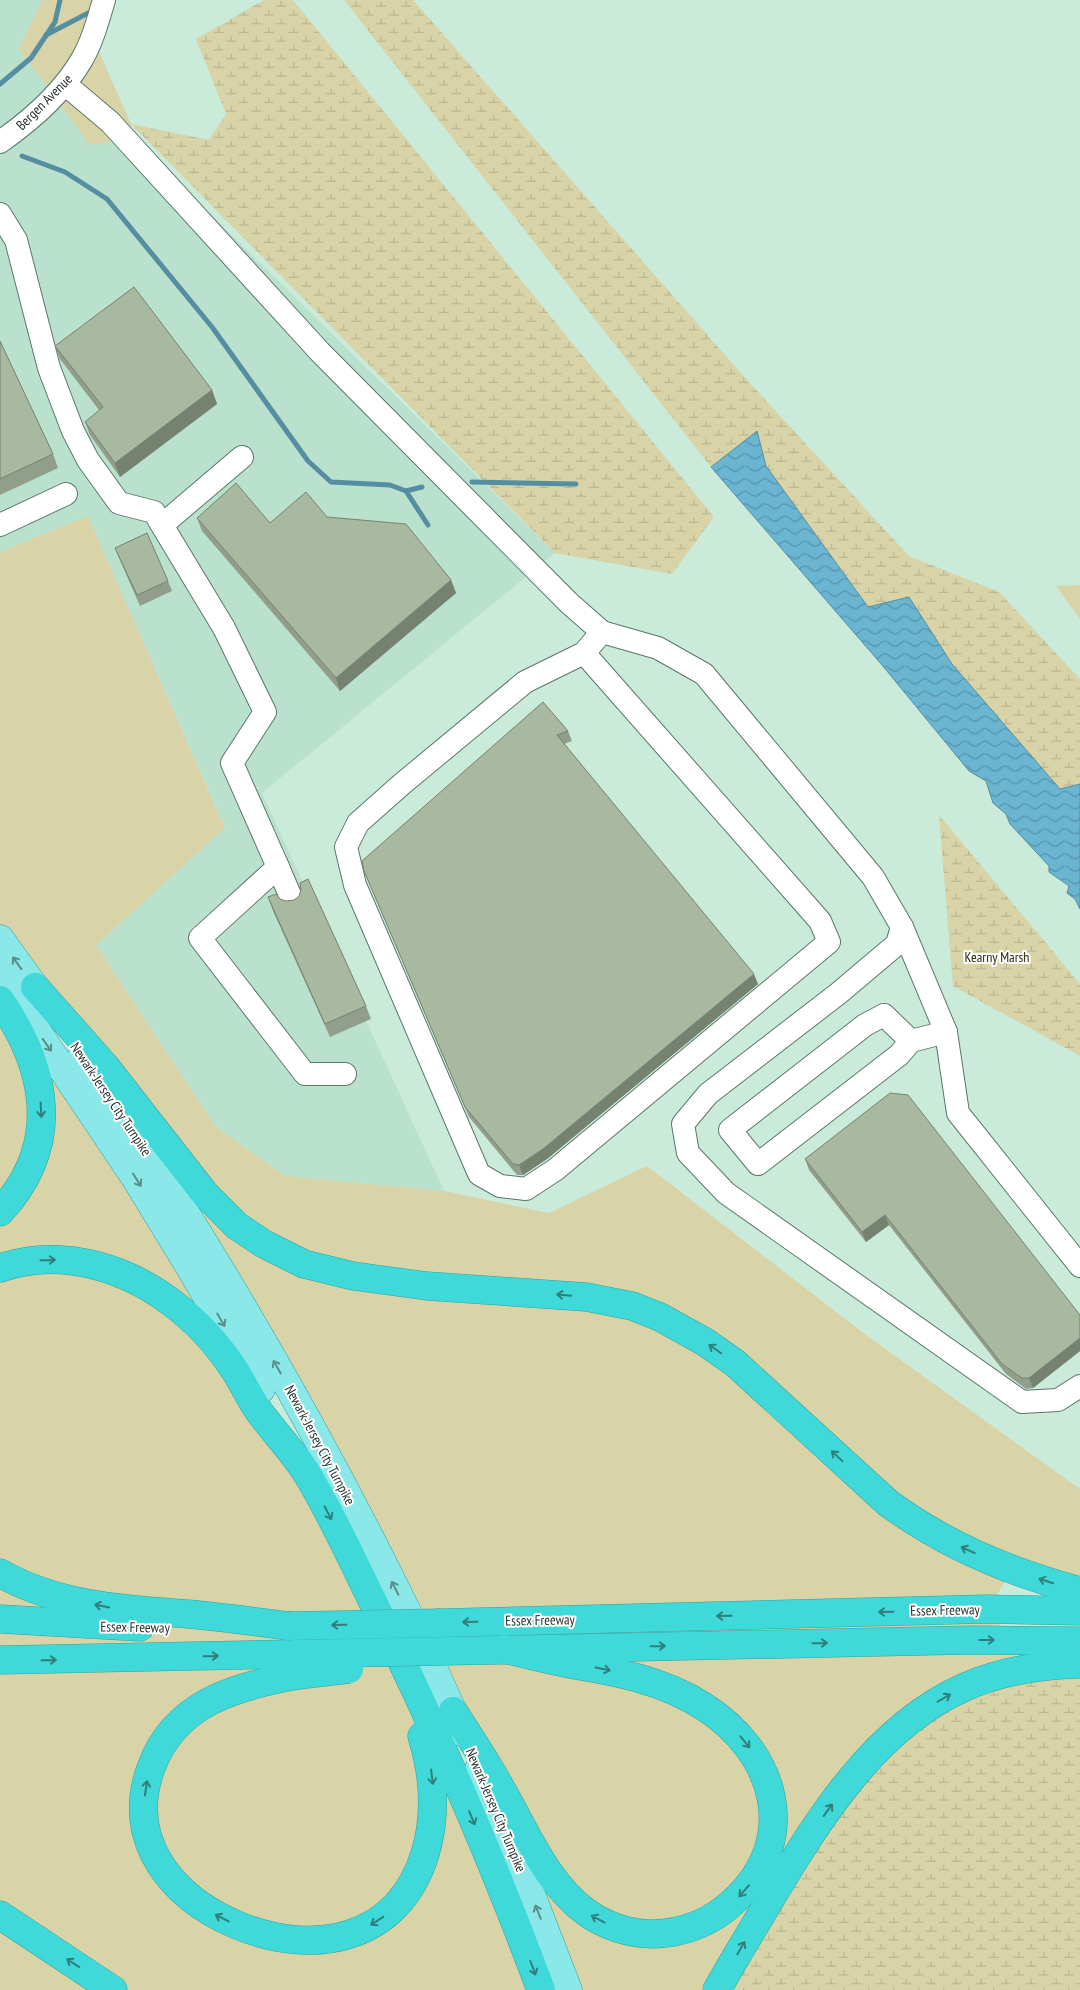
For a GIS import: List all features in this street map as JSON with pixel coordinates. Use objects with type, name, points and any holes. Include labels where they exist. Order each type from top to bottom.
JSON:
[{"type":"highway","points":[[35,987],[105,1066],[205,1194],[237,1226],[264,1244],[304,1264],[353,1276],[426,1286],[586,1297],[632,1306],[660,1317],[705,1342],[735,1363],[765,1388],[860,1479],[909,1518],[948,1541],[1003,1566],[1080,1592]]},
{"type":"highway","points":[[0,1000],[18,1028],[29,1052],[39,1090],[41,1118],[38,1146],[30,1169],[18,1190],[0,1212]]},
{"type":"highway","points":[[0,1268],[21,1262],[38,1260],[69,1260],[119,1272],[166,1297],[197,1324],[223,1353],[258,1409],[305,1470]]},
{"type":"highway","name":"Newark-Jersey City Turnpike","points":[[305,1470],[387,1630],[464,1800],[541,1990]]},
{"type":"highway","points":[[0,1573],[21,1583],[53,1594],[106,1607],[289,1626]]},
{"type":"highway","name":"Essex Freeway","points":[[0,1619],[54,1624],[150,1628],[993,1609],[1080,1611]]},
{"type":"highway","points":[[296,1664],[266,1681],[238,1689],[207,1702],[182,1720],[167,1736],[154,1758],[146,1783],[144,1817],[148,1839],[156,1859],[169,1878],[191,1899],[207,1910],[252,1931],[282,1938],[313,1941],[335,1938],[356,1932],[384,1916],[401,1900],[413,1883],[427,1848],[433,1806],[430,1766],[387,1630]]},
{"type":"highway","name":"Essex Freeway","points":[[0,1660],[296,1664],[446,1651],[504,1649],[971,1640],[1080,1641]]},
{"type":"highway","points":[[453,1711],[500,1786],[551,1874],[568,1896],[588,1914],[611,1926],[636,1932],[672,1932],[693,1927],[712,1918],[731,1904],[748,1887],[762,1866],[766,1855],[772,1830],[772,1817],[766,1780],[756,1757],[740,1735],[723,1720],[701,1705],[651,1682],[615,1671],[570,1664],[504,1649]]},
{"type":"highway","points":[[718,1990],[782,1880],[826,1813],[864,1765],[900,1729],[934,1704],[966,1686],[982,1680],[1040,1666],[1080,1664]]},
{"type":"highway","points":[[0,1915],[113,1990]]},
{"type":"main road","name":"Newark-Jersey City Turnpike","points":[[0,939],[121,1112],[171,1189],[261,1339],[328,1458],[410,1619],[453,1711],[508,1836],[568,1990]]},
{"type":"main road","name":"Newark-Jersey City Turnpike","points":[[0,976],[58,1059],[136,1179],[210,1301],[305,1470]]},
{"type":"street","name":"Bergen Avenue","points":[[0,142],[13,133],[65,84],[82,60],[104,0]]},
{"type":"street","points":[[65,84],[110,122],[320,352],[569,603],[602,632],[658,648],[704,674],[873,877],[902,928],[946,1032],[958,1113],[1080,1266]]},
{"type":"street","points":[[0,214],[12,230],[16,240],[50,368],[72,431],[88,460],[120,503],[154,512],[224,628],[265,712],[232,763],[293,902]]},
{"type":"street","points":[[162,525],[242,458]]},
{"type":"street","points":[[0,524],[66,494]]},
{"type":"street","points":[[584,653],[820,921],[829,942],[555,1170],[526,1189],[500,1186],[479,1174],[458,1128],[355,885],[346,847],[358,823],[402,784],[525,682],[584,653],[602,632]]},
{"type":"street","points":[[278,867],[200,938],[305,1074],[345,1074]]},
{"type":"street","points":[[902,928],[897,944],[839,993],[708,1094],[683,1124],[688,1153],[726,1194],[1022,1402],[1058,1400],[1080,1386]]},
{"type":"street","points":[[911,1041],[884,1015],[865,1025],[730,1130],[758,1164],[899,1055],[911,1041],[946,1032]]},
{"type":"shaded area","points":[[0,0],[42,0],[19,49],[133,138],[555,553],[262,793],[444,1191],[285,1176],[216,1127],[96,945],[225,827],[88,516],[0,552]]},
{"type":"green space","points":[[42,0],[114,0],[96,45],[131,124],[133,138],[90,145],[19,49]]},
{"type":"green space","points":[[264,0],[293,0],[714,517],[672,574],[555,553],[131,124],[209,140],[226,114],[196,39]]},
{"type":"green space","points":[[344,0],[413,0],[746,379],[909,556],[999,592],[1080,679],[1080,784],[1060,790],[952,664],[909,598],[868,608],[766,466],[757,431],[711,467]]},
{"type":"green space","points":[[88,516],[225,828],[96,945],[216,1127],[285,1176],[444,1191],[549,1213],[647,1166],[866,1335],[1080,1489],[1080,1591],[1013,1569],[988,1609],[1033,1668],[717,1990],[568,1990],[507,1836],[193,1225],[216,1207],[0,939],[0,552]]},
{"type":"green space","points":[[1080,585],[1080,619],[1056,586]]},
{"type":"green space","name":"Kearny Marsh","points":[[939,815],[1080,984],[1080,1056],[953,986]]},
{"type":"green space","points":[[0,976],[278,1419],[541,1990],[0,1990]]},
{"type":"green space","points":[[1080,1664],[1080,1990],[717,1990],[787,1871],[934,1704]]},
{"type":"water","points":[[757,431],[766,466],[868,607],[909,597],[952,664],[1060,789],[1080,784],[1080,909],[1075,899],[1067,893],[1069,886],[1049,872],[1049,866],[1010,824],[1006,814],[993,803],[986,781],[969,771],[882,665],[711,467]]},
{"type":"building","points":[[134,287],[212,390],[115,463],[85,422],[103,407],[55,346]]},
{"type":"building","points":[[0,341],[53,454],[0,479]]},
{"type":"building","points":[[236,483],[270,523],[306,492],[327,517],[406,524],[451,580],[336,678],[197,518]]},
{"type":"building","points":[[147,533],[168,581],[137,595],[115,548]]},
{"type":"building","points":[[543,702],[568,731],[557,735],[754,974],[543,1149],[519,1165],[513,1164],[465,1107],[364,871],[362,861]]},
{"type":"building","points":[[308,879],[366,1006],[325,1024],[268,897],[276,894],[280,899],[286,901],[294,900],[299,896],[301,890],[300,883]]},
{"type":"building","points":[[890,1093],[908,1095],[1080,1315],[1080,1338],[1029,1378],[1022,1378],[1002,1364],[885,1215],[862,1232],[805,1159]]},
{"type":"waterway","points":[[0,84],[31,58],[55,22],[60,0]]},
{"type":"waterway","points":[[46,35],[94,10]]},
{"type":"waterway","points":[[22,156],[65,172],[107,199],[212,327],[308,461],[331,482],[390,485],[406,491],[428,525]]},
{"type":"waterway","points":[[472,482],[576,484]]},
{"type":"waterway","points":[[406,491],[422,487]]}]
